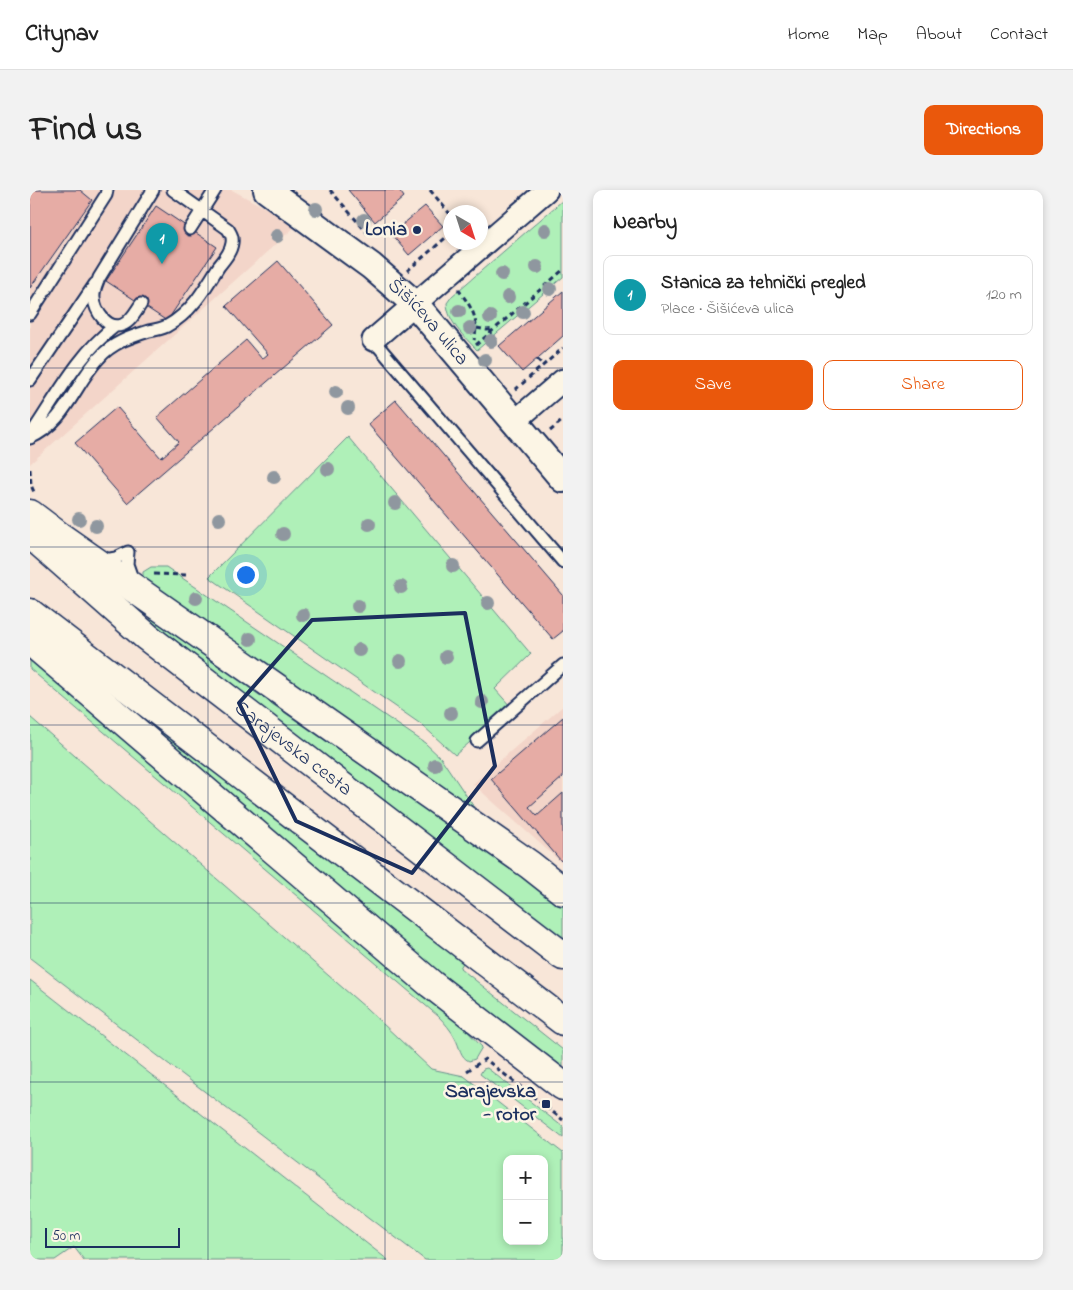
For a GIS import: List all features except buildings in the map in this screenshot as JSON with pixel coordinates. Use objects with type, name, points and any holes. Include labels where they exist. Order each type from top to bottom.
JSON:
[{"type":"main road","points":[[30,514],[95,561],[147,585],[563,891]]},
{"type":"main road","name":"Sarajevska cesta","points":[[30,534],[147,637],[563,956]]},
{"type":"main road","points":[[30,613],[563,1021]]},
{"type":"main road","points":[[30,641],[431,984],[563,1086]]},
{"type":"street","name":"Šišićeva ulica","points":[[268,190],[371,266],[414,304],[563,479]]},
{"type":"street","points":[[373,340],[547,190]]},
{"type":"street","points":[[514,422],[563,380]]},
{"type":"lane","points":[[30,314],[106,195],[107,190]]},
{"type":"lane","points":[[30,380],[99,278],[153,190]]},
{"type":"lane","points":[[141,304],[128,321],[123,325],[115,326],[99,338],[86,353],[32,432],[41,433],[55,421],[98,359],[106,351],[123,340],[166,327],[180,318],[192,306],[230,251],[232,235],[228,229],[173,190]]},
{"type":"lane","points":[[190,229],[215,190]]},
{"type":"lane","points":[[99,278],[94,299],[102,318],[115,326]]},
{"type":"lane","points":[[373,340],[563,562]]},
{"type":"lane","points":[[477,742],[563,665]]},
{"type":"path","points":[[330,190],[374,241]]},
{"type":"path","points":[[430,190],[443,206]]},
{"type":"path","points":[[403,275],[443,240]]},
{"type":"path","points":[[470,350],[563,270]]},
{"type":"path","points":[[477,328],[494,329]]},
{"type":"path","points":[[510,394],[563,348]]},
{"type":"path","points":[[537,358],[543,365]]},
{"type":"path","points":[[545,435],[563,420]]},
{"type":"path","points":[[147,585],[186,575]]},
{"type":"path","points":[[467,1071],[486,1060],[563,1120]]},
{"type":"highlighted area","points":[[465,613],[495,766],[412,873],[296,821],[239,703],[312,620]]},
{"type":"shaded area","points":[[30,190],[232,190],[297,225],[30,464]]},
{"type":"shaded area","points":[[563,706],[563,864],[473,784]]},
{"type":"green space","points":[[563,200],[563,277],[477,350],[450,317],[447,303],[452,296]]},
{"type":"green space","points":[[348,437],[531,654],[495,689],[511,707],[455,755],[422,725],[209,577]]},
{"type":"green space","points":[[151,567],[166,567],[425,743],[441,758],[474,807],[415,773],[143,579],[143,572]]},
{"type":"green space","points":[[151,618],[563,906],[563,940],[508,895],[415,829],[148,622]]},
{"type":"green space","points":[[30,658],[468,1032],[482,1047],[475,1059],[469,1061],[464,1057],[452,1032],[438,1016],[30,669]]},
{"type":"green space","points":[[104,683],[464,961],[460,968],[563,1050],[563,1071],[517,1037],[373,918],[99,684]]},
{"type":"green space","points":[[30,717],[366,1008],[431,1069],[464,1076],[563,1153],[563,1260],[425,1260],[30,958]]},
{"type":"green space","points":[[30,980],[388,1260],[84,1260],[74,1247],[55,1260],[30,1260]]},
{"type":"green space","points":[[487,1068],[563,1127],[563,1138],[480,1074],[483,1069]]},
{"type":"place","name":"Lonia","points":[[417,230]]},
{"type":"place","name":"Stanica za tehnički pregled","points":[[162,264]]},
{"type":"place","name":"Sarajevska - rotor","points":[[546,1104]]}]
